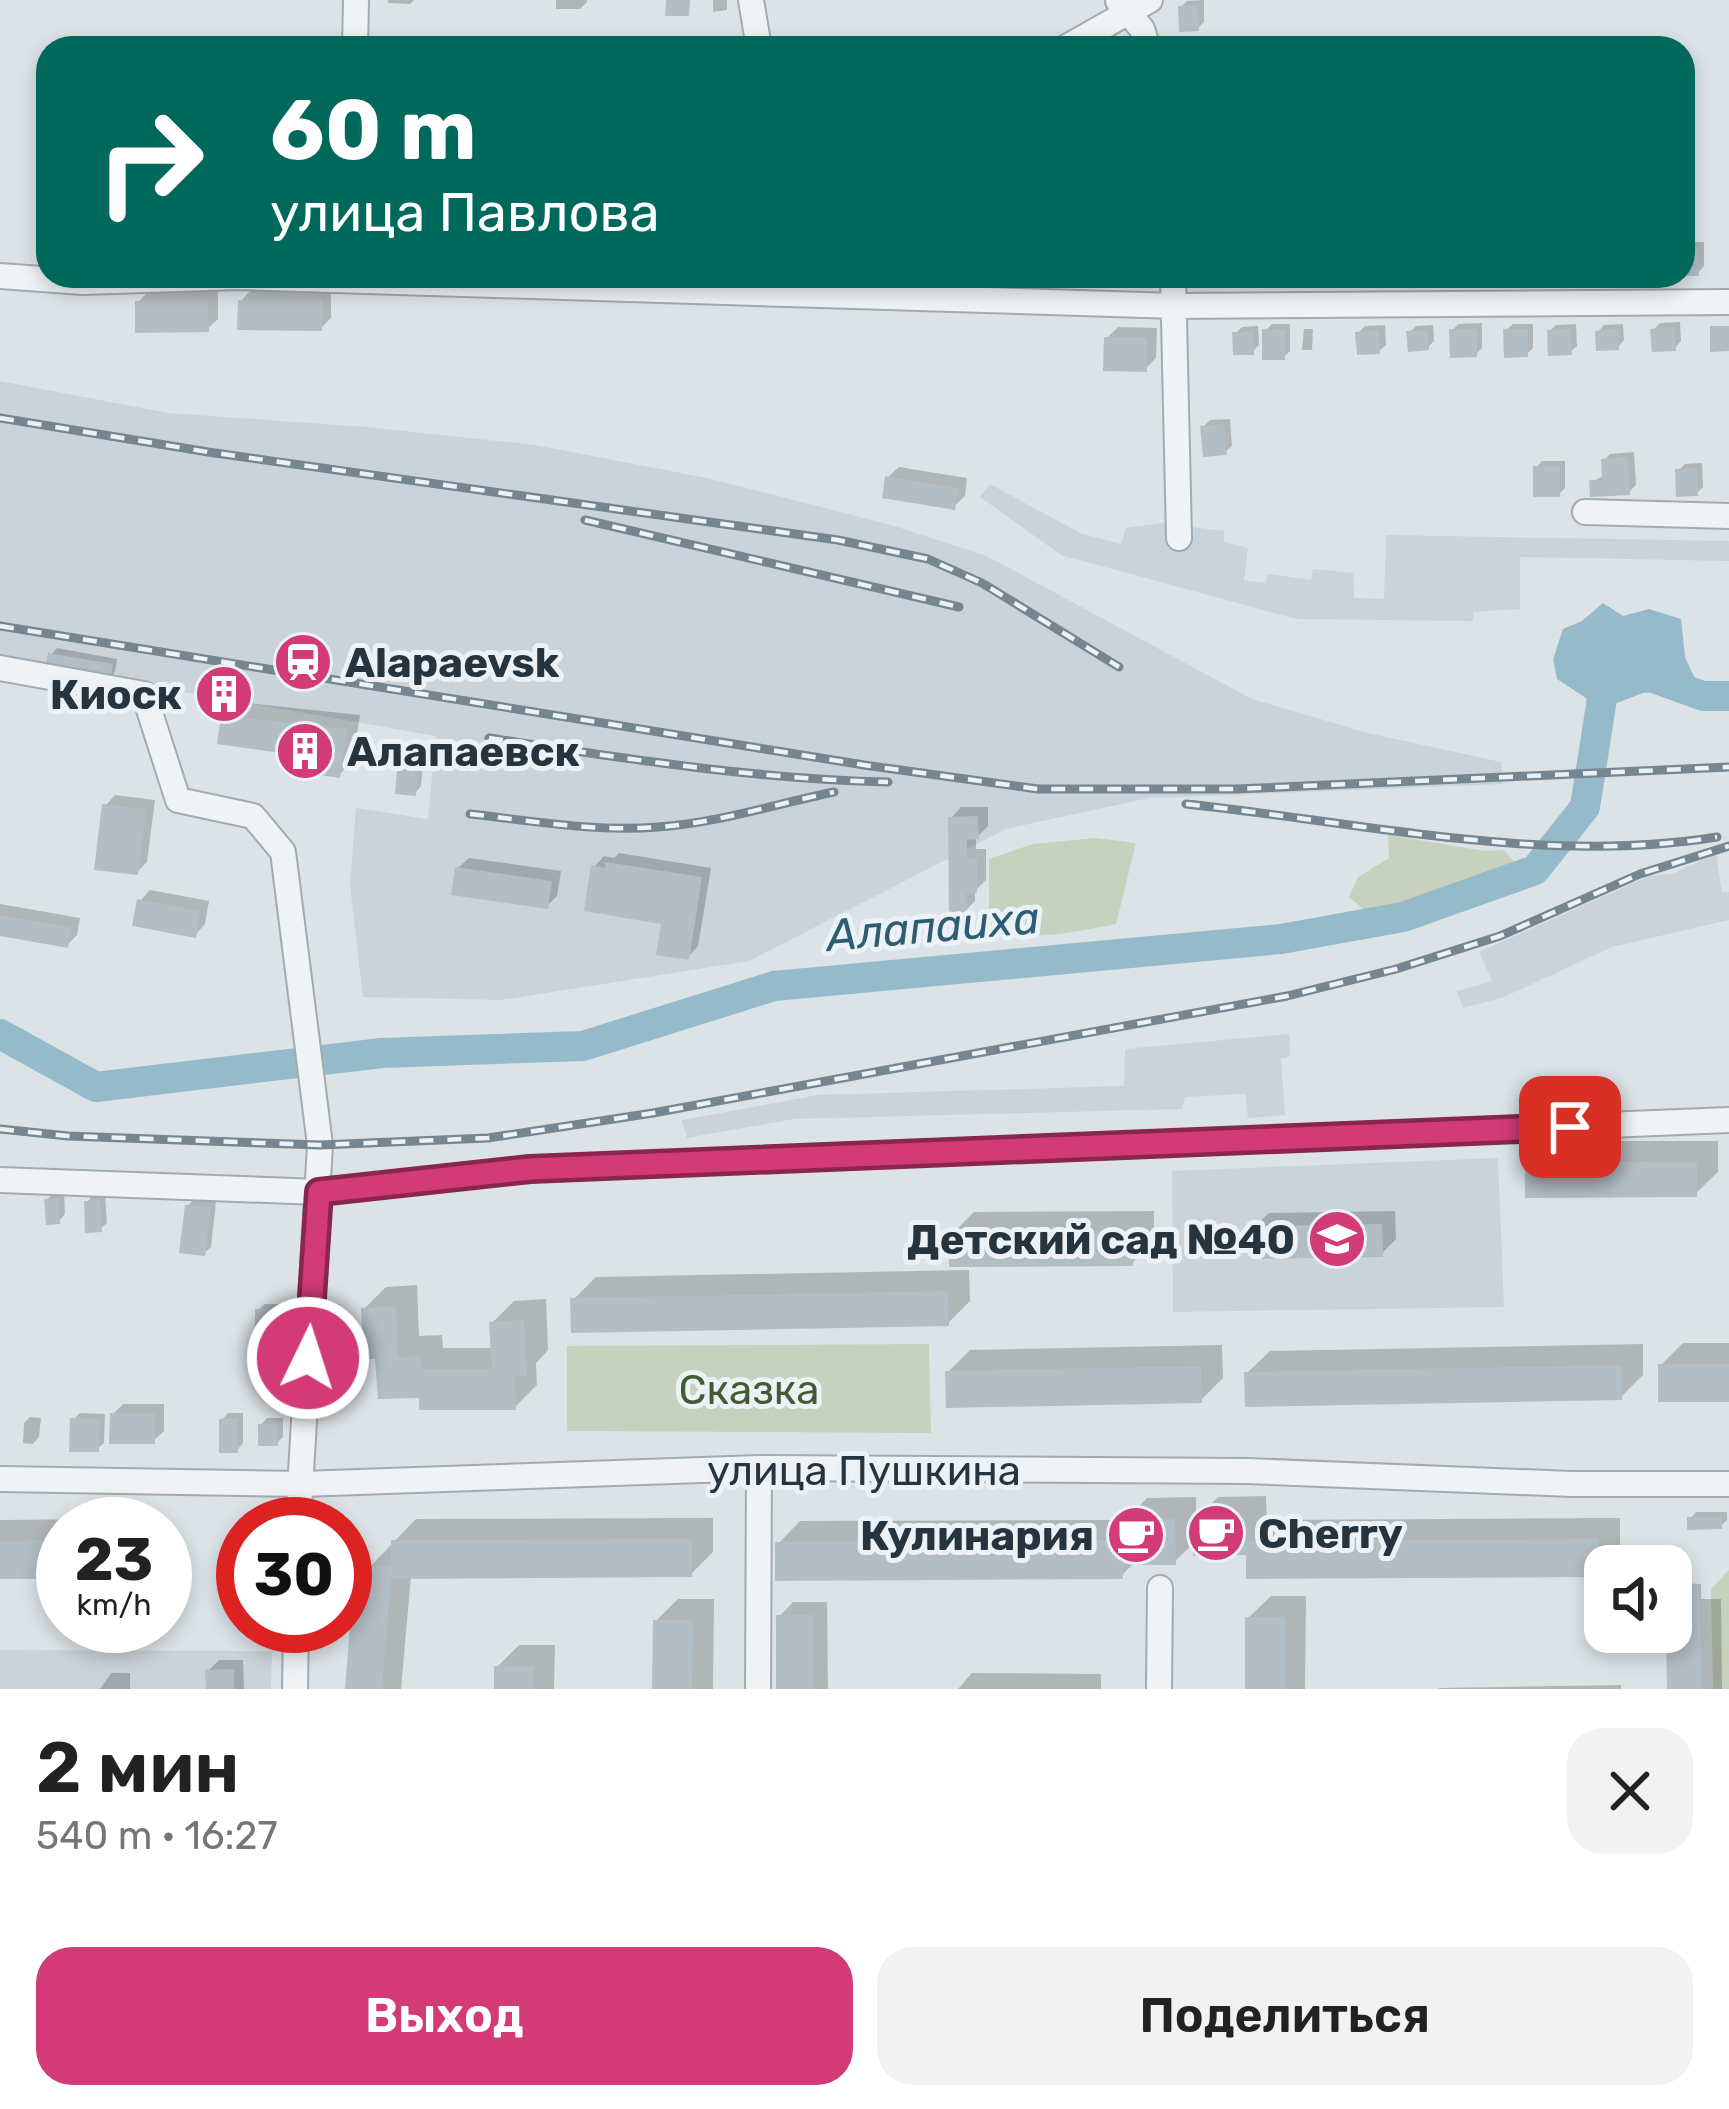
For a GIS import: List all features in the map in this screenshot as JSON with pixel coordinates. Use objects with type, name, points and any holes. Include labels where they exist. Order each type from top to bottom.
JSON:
[{"type":"street","points":[[356,0],[356,36]]},
{"type":"street","points":[[751,0],[757,36]]},
{"type":"street","points":[[1083,36],[1132,4],[1144,36]]},
{"type":"street","points":[[0,276],[36,279]]},
{"type":"street","points":[[836,288],[1176,306],[1729,302]]},
{"type":"street","points":[[1174,288],[1178,538]]},
{"type":"street","points":[[1585,512],[1729,515]]},
{"type":"street","points":[[0,668],[144,694],[178,800],[253,816],[283,852],[316,1108],[319,1192],[300,1497]]},
{"type":"street","points":[[0,1180],[319,1192],[530,1169],[1729,1120]]},
{"type":"street","points":[[758,1689],[759,1468]]},
{"type":"street","name":"улица Пушкина","points":[[0,1479],[301,1484],[759,1468],[1248,1471],[1570,1484],[1729,1484]]},
{"type":"street","points":[[1159,1689],[1160,1588]]},
{"type":"street","points":[[295,1689],[296,1653]]},
{"type":"shaded area","points":[[0,381],[168,413],[535,445],[707,478],[891,525],[987,556],[1252,699],[1368,733],[1501,762],[1503,784],[1149,798],[1006,829],[749,961],[501,1000],[363,997],[350,885],[356,808],[428,819],[436,736],[0,660]]},
{"type":"shaded area","points":[[990,484],[1082,534],[1121,544],[1126,528],[1161,523],[1224,531],[1224,542],[1248,548],[1244,580],[1265,583],[1268,574],[1311,580],[1313,569],[1353,573],[1354,598],[1384,599],[1386,535],[1729,541],[1729,561],[1520,557],[1520,609],[1473,612],[1473,621],[1296,619],[1061,555],[980,497]]},
{"type":"shaded area","points":[[1716,854],[1722,892],[1729,892],[1729,920],[1612,947],[1502,998],[1463,1008],[1457,991],[1492,981],[1479,952],[1649,876],[1672,874]]},
{"type":"shaded area","points":[[1289,1034],[1290,1056],[1281,1059],[1285,1115],[1248,1118],[1245,1094],[1185,1097],[1182,1109],[794,1119],[687,1138],[682,1120],[818,1095],[1124,1086],[1125,1049]]},
{"type":"shaded area","name":"Детский сад №40","points":[[1498,1158],[1504,1307],[1173,1312],[1172,1171]]},
{"type":"shaded area","points":[[0,1650],[272,1653],[271,1689],[0,1689]]},
{"type":"green space","points":[[1388,835],[1504,850],[1517,865],[1441,896],[1364,910],[1349,897],[1358,877],[1389,858]]},
{"type":"green space","points":[[1096,838],[1136,843],[1116,924],[1036,936],[989,931],[989,859],[1033,844]]},
{"type":"green space","name":"Сказка","points":[[929,1344],[931,1433],[567,1431],[567,1346]]},
{"type":"green space","points":[[1729,1570],[1729,1689],[1713,1689],[1711,1589]]},
{"type":"water","points":[[1603,603],[1623,616],[1649,609],[1681,619],[1685,657],[1703,696],[1687,689],[1643,693],[1609,706],[1589,700],[1557,679],[1553,659],[1563,629],[1582,621]]},
{"type":"building","points":[[666,0],[690,0],[689,16],[665,16]]},
{"type":"building","points":[[1198,5],[1199,31],[1179,32],[1178,6]]},
{"type":"building","points":[[1695,247],[1699,247],[1699,276],[1695,276]]},
{"type":"building","points":[[208,300],[209,332],[135,333],[135,301]]},
{"type":"building","points":[[238,300],[322,300],[322,331],[237,330]]},
{"type":"building","points":[[1710,326],[1729,326],[1729,351],[1710,352]]},
{"type":"building","points":[[1674,327],[1676,351],[1652,352],[1650,329]]},
{"type":"building","points":[[1262,329],[1285,330],[1285,360],[1262,360]]},
{"type":"building","points":[[1449,329],[1477,329],[1477,357],[1450,358]]},
{"type":"building","points":[[1503,329],[1528,329],[1528,357],[1504,358]]},
{"type":"building","points":[[1571,329],[1572,355],[1548,356],[1547,330]]},
{"type":"building","points":[[1618,329],[1619,350],[1596,351],[1595,331]]},
{"type":"building","points":[[1379,330],[1380,354],[1357,355],[1355,332]]},
{"type":"building","points":[[1428,330],[1429,350],[1408,352],[1406,331]]},
{"type":"building","points":[[1253,331],[1254,355],[1233,355],[1232,332]]},
{"type":"building","points":[[1104,337],[1147,338],[1147,372],[1103,371]]},
{"type":"building","points":[[1224,424],[1227,455],[1203,457],[1200,426]]},
{"type":"building","points":[[1628,457],[1630,495],[1590,497],[1589,480],[1602,480],[1601,459]]},
{"type":"building","points":[[1533,466],[1560,466],[1560,497],[1533,497]]},
{"type":"building","points":[[1697,468],[1698,496],[1676,497],[1675,469]]},
{"type":"building","points":[[885,476],[959,488],[955,510],[882,498]]},
{"type":"building","points":[[48,653],[113,664],[110,681],[45,671]]},
{"type":"building","name":"Алапаевск","points":[[221,715],[347,729],[340,778],[313,774],[316,758],[217,744]]},
{"type":"building","points":[[397,769],[418,770],[416,796],[395,794]]},
{"type":"building","points":[[102,804],[146,809],[138,875],[94,870]]},
{"type":"building","points":[[978,816],[979,839],[967,840],[967,859],[977,859],[977,893],[966,893],[966,914],[949,914],[948,817]]},
{"type":"building","points":[[605,862],[702,877],[689,960],[656,955],[661,924],[584,911],[591,865],[605,868]]},
{"type":"building","points":[[455,867],[552,881],[548,909],[451,895]]},
{"type":"building","points":[[137,899],[200,911],[196,938],[132,926]]},
{"type":"building","points":[[0,915],[71,927],[68,948],[0,936]]},
{"type":"building","points":[[1525,1162],[1697,1162],[1697,1197],[1525,1198]]},
{"type":"building","points":[[58,1198],[60,1224],[46,1225],[44,1199]]},
{"type":"building","points":[[100,1200],[102,1232],[85,1233],[84,1201]]},
{"type":"building","points":[[185,1205],[211,1207],[205,1256],[179,1253]]},
{"type":"building","points":[[1382,1224],[1383,1257],[1252,1259],[1251,1226]]},
{"type":"building","points":[[1133,1232],[1133,1266],[949,1267],[949,1233]]},
{"type":"building","points":[[948,1291],[949,1326],[571,1333],[570,1298]]},
{"type":"building","points":[[396,1306],[398,1357],[421,1356],[422,1369],[492,1369],[489,1322],[524,1320],[527,1376],[515,1376],[516,1410],[419,1410],[419,1398],[378,1399],[375,1359],[364,1359],[361,1308]]},
{"type":"building","points":[[255,1309],[275,1309],[275,1341],[255,1340]]},
{"type":"building","points":[[1658,1364],[1729,1364],[1729,1402],[1658,1402]]},
{"type":"building","points":[[1622,1365],[1622,1400],[1245,1407],[1244,1372]]},
{"type":"building","points":[[1201,1366],[1202,1403],[946,1408],[945,1371]]},
{"type":"building","points":[[110,1413],[155,1414],[155,1444],[109,1444]]},
{"type":"building","points":[[70,1418],[100,1419],[99,1452],[69,1452]]},
{"type":"building","points":[[237,1418],[238,1453],[219,1453],[219,1419]]},
{"type":"building","points":[[278,1423],[278,1446],[258,1446],[258,1424]]},
{"type":"building","points":[[1245,1517],[1246,1541],[1599,1539],[1599,1545],[1584,1545],[1584,1577],[1246,1579],[1246,1555],[1193,1556],[1193,1518]]},
{"type":"building","points":[[1687,1517],[1722,1517],[1722,1529],[1687,1530]]},
{"type":"building","points":[[1175,1518],[1176,1565],[1123,1565],[1123,1579],[775,1581],[775,1542],[1122,1540],[1122,1520]]},
{"type":"building","points":[[692,1539],[692,1577],[391,1579],[382,1689],[345,1689],[348,1653],[372,1653],[372,1567],[391,1565],[391,1540]]},
{"type":"building","points":[[36,1540],[36,1579],[0,1579],[0,1541]]},
{"type":"building","points":[[1692,1585],[1700,1585],[1701,1689],[1667,1689],[1666,1653],[1692,1653]]},
{"type":"building","points":[[776,1615],[813,1615],[814,1689],[776,1689]]},
{"type":"building","points":[[1245,1617],[1285,1617],[1285,1689],[1245,1689]]},
{"type":"building","points":[[653,1620],[693,1620],[692,1689],[652,1689]]},
{"type":"building","points":[[494,1666],[534,1666],[533,1689],[494,1689]]},
{"type":"building","points":[[234,1669],[234,1689],[206,1689],[205,1670]]},
{"type":"waterway","name":"Алапаиха","points":[[0,1034],[96,1087],[382,1053],[583,1046],[774,986],[1281,939],[1403,917],[1535,870],[1585,807],[1607,667]]},
{"type":"waterway","name":"Алапаиха","points":[[1648,676],[1703,696],[1729,696]]},
{"type":"railway","points":[[0,418],[208,452],[838,540],[928,559],[982,583],[1119,667]]},
{"type":"railway","points":[[585,520],[959,607]]},
{"type":"railway","points":[[0,626],[1038,789],[1236,789],[1729,767]]},
{"type":"railway","points":[[489,738],[737,772],[888,782]]},
{"type":"railway","points":[[470,814],[587,827],[658,827],[834,792]]},
{"type":"railway","points":[[1186,804],[1519,844],[1652,844],[1717,837]]},
{"type":"railway","points":[[0,1129],[320,1145],[488,1138],[653,1113],[1287,996],[1396,969],[1500,936],[1640,874],[1729,846]]},
{"type":"place","name":"Alapaevsk","points":[[303,662]]},
{"type":"place","name":"Киоск","points":[[224,694]]},
{"type":"place","name":"Алапаевск","points":[[305,751]]},
{"type":"place","name":"Детский сад №40","points":[[1337,1239]]},
{"type":"place","name":"Cherry","points":[[1216,1533]]},
{"type":"place","name":"Кулинария","points":[[1136,1535]]},
{"type":"route","points":[[308,1358],[319,1192],[530,1169],[1570,1127]]}]
